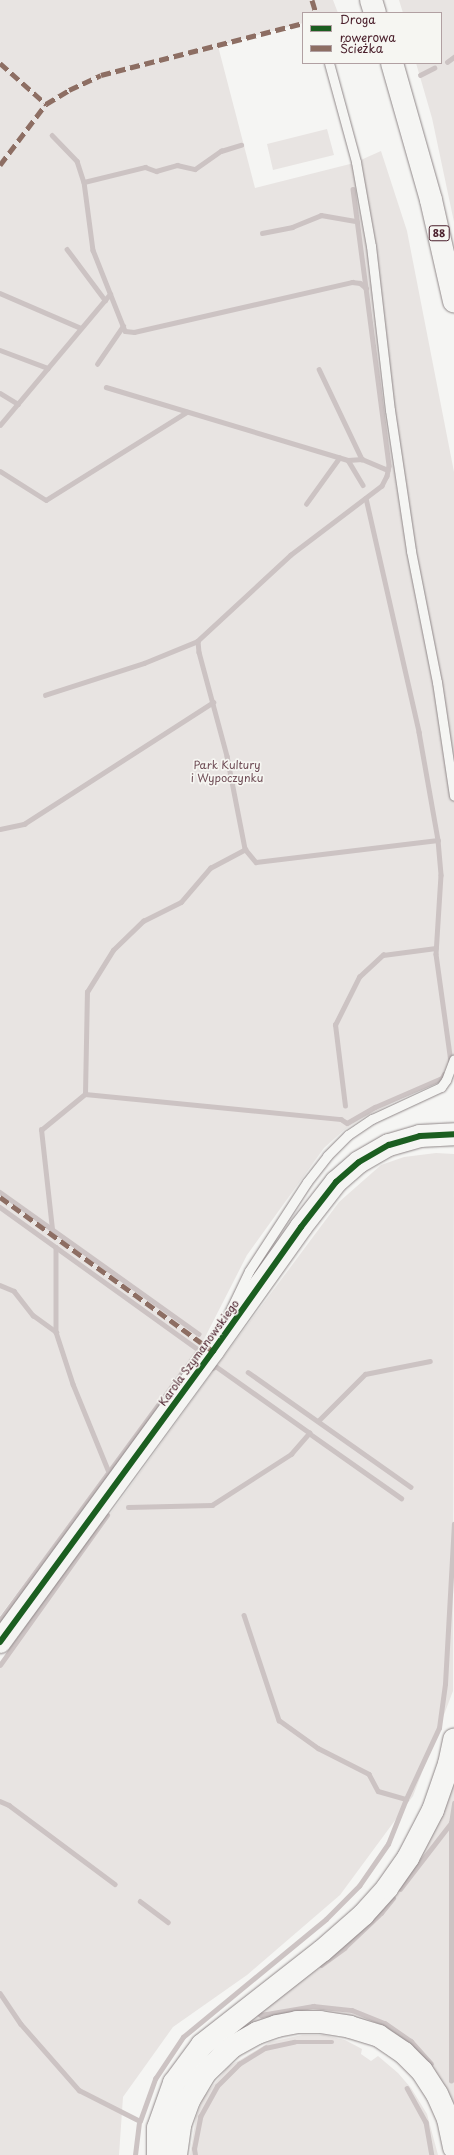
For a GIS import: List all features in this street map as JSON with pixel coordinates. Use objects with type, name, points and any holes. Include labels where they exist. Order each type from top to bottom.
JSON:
[{"type":"main road","points":[[371,0],[376,12]]},
{"type":"main road","name":"88","points":[[392,64],[431,200],[454,301]]},
{"type":"main road","name":"Karola Szymanowskiego","points":[[0,1642],[214,1351],[323,1198],[347,1171],[388,1145],[420,1136],[453,1134]]},
{"type":"main road","points":[[158,2155],[158,2128],[174,2083],[202,2045],[322,1951],[363,1915],[387,1888],[408,1858],[433,1810],[449,1764],[454,1740]]},
{"type":"main road","points":[[176,2155],[180,2125],[189,2100],[205,2073],[218,2059],[232,2048],[257,2033],[277,2026],[298,2022],[320,2022],[350,2027],[379,2036],[404,2053],[422,2071],[437,2094],[448,2119],[454,2147]]},
{"type":"lane","points":[[329,64],[356,162],[368,231],[390,410],[411,551],[437,682],[454,796]]},
{"type":"lane","points":[[214,1351],[231,1306],[249,1271],[307,1182],[327,1156],[348,1135],[372,1119],[441,1087],[446,1080],[454,1059]]},
{"type":"green space","name":"Park Kultury i Wypoczynku","points":[[0,0],[333,0],[338,12],[302,12],[302,23],[218,46],[255,188],[354,163],[381,151],[407,231],[454,472],[454,1072],[363,1118],[344,1130],[324,1148],[247,1255],[197,1353],[0,1616]]},
{"type":"green space","points":[[399,0],[454,0],[454,222],[432,118],[416,64],[442,64],[442,12],[403,12]]},
{"type":"green space","points":[[327,129],[334,155],[273,170],[267,144]]},
{"type":"green space","points":[[436,1153],[454,1154],[453,1691],[413,1796],[340,1895],[247,1975],[173,2027],[123,2097],[119,2155],[0,2155],[0,1667],[216,1367],[339,1202],[381,1165],[404,1157]]},
{"type":"green space","points":[[454,1772],[454,2117],[382,2029],[248,2027],[244,2020],[333,1950]]},
{"type":"green space","points":[[302,2035],[324,2035],[345,2040],[362,2049],[361,2054],[371,2061],[378,2056],[398,2073],[411,2088],[427,2114],[438,2155],[190,2155],[196,2117],[203,2098],[228,2067],[270,2042]]},
{"type":"waterway","points":[[447,62],[454,57]]},
{"type":"waterway","points":[[420,75],[434,68]]},
{"type":"waterway","points":[[52,135],[77,161],[84,182],[93,250],[125,331],[134,332],[352,282],[360,283],[366,288],[389,466],[387,476],[382,486],[291,555],[198,641],[199,652],[227,756],[245,849],[256,862],[438,840]]},
{"type":"waterway","points":[[84,182],[145,167],[156,171],[177,165],[195,169],[221,151],[241,145]]},
{"type":"waterway","points":[[353,189],[366,288]]},
{"type":"waterway","points":[[262,233],[292,227],[321,215],[356,221]]},
{"type":"waterway","points":[[67,249],[105,300]]},
{"type":"waterway","points":[[0,293],[81,328]]},
{"type":"waterway","points":[[0,425],[110,294]]},
{"type":"waterway","points":[[97,364],[123,326]]},
{"type":"waterway","points":[[0,350],[48,368]]},
{"type":"waterway","points":[[319,369],[362,459]]},
{"type":"waterway","points":[[106,387],[348,460],[362,459],[388,470]]},
{"type":"waterway","points":[[0,393],[18,404]]},
{"type":"waterway","points":[[0,471],[46,500],[187,412]]},
{"type":"waterway","points":[[306,504],[339,458]]},
{"type":"waterway","points":[[348,460],[363,485]]},
{"type":"waterway","points":[[366,498],[419,732],[438,840],[441,875],[436,954],[451,1062]]},
{"type":"waterway","points":[[45,695],[144,663],[198,641]]},
{"type":"waterway","points":[[0,829],[24,824],[213,702]]},
{"type":"waterway","points":[[85,1094],[87,992],[113,950],[143,921],[181,902],[210,868],[245,849]]},
{"type":"waterway","points":[[345,1106],[335,1025],[359,977],[383,955],[436,948]]},
{"type":"waterway","points":[[52,1229],[41,1130],[85,1094],[341,1119],[347,1123],[375,1107],[442,1078],[444,1074]]},
{"type":"waterway","points":[[0,1192],[199,1334]]},
{"type":"waterway","points":[[0,1207],[199,1350],[0,1621]]},
{"type":"waterway","points":[[56,1247],[56,1332]]},
{"type":"waterway","points":[[0,1285],[14,1291],[33,1315],[56,1332],[73,1384],[109,1472]]},
{"type":"waterway","points":[[318,1421],[365,1374],[430,1361]]},
{"type":"waterway","points":[[128,1507],[212,1505],[291,1454],[309,1433],[216,1367],[209,1370]]},
{"type":"waterway","points":[[248,1372],[411,1487]]},
{"type":"waterway","points":[[309,1433],[401,1498]]},
{"type":"waterway","points":[[0,1665],[107,1515]]},
{"type":"waterway","points":[[0,1993],[21,2024],[79,2090],[140,2121],[155,2079],[183,2037],[326,1919],[359,1886],[388,1844],[406,1799],[439,1728],[445,1684],[454,1524]]},
{"type":"waterway","points":[[244,1615],[279,1720],[318,1748],[369,1774],[378,1791],[406,1799]]},
{"type":"waterway","points":[[0,1801],[9,1805],[115,1884]]},
{"type":"waterway","points":[[451,2081],[451,1823],[454,1803]]},
{"type":"waterway","points":[[400,1889],[451,1823]]},
{"type":"waterway","points":[[321,1965],[344,1948],[381,1913],[393,1898]]},
{"type":"waterway","points":[[140,1901],[168,1922]]},
{"type":"waterway","points":[[261,2010],[258,2013],[261,2015],[313,2006],[352,2010],[385,2023],[411,2041],[431,2063]]},
{"type":"waterway","points":[[195,2155],[194,2149],[200,2117],[217,2086],[239,2064],[265,2048],[294,2042],[332,2042]]},
{"type":"waterway","points":[[407,2088],[426,2122],[432,2155]]},
{"type":"waterway","points":[[135,2155],[139,2124]]},
{"type":"marked path","points":[[312,0],[316,12]]},
{"type":"marked path","points":[[0,165],[46,104],[69,90],[101,75],[302,23]]},
{"type":"marked path","points":[[0,63],[46,104]]},
{"type":"marked path","points":[[0,1197],[213,1351]]},
{"type":"cycle path","points":[[0,1642],[213,1351],[301,1227],[336,1182],[359,1162],[389,1145],[420,1136],[454,1134]]}]
